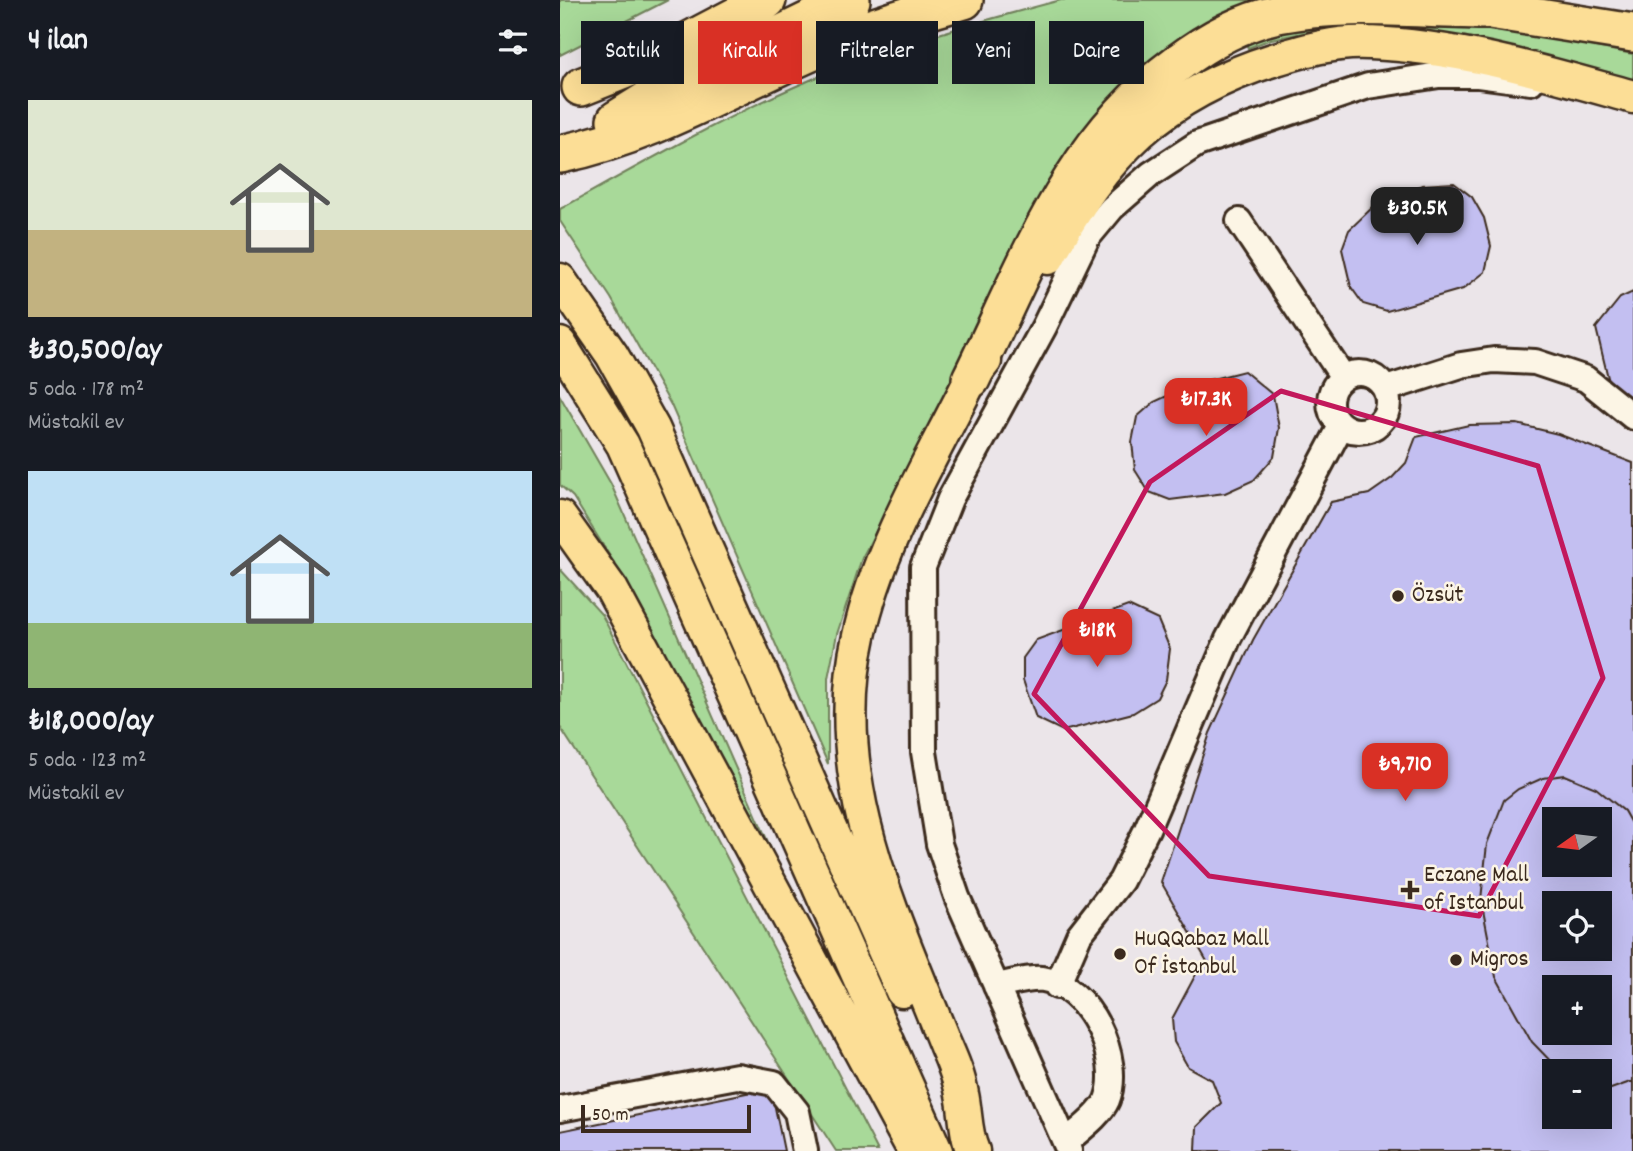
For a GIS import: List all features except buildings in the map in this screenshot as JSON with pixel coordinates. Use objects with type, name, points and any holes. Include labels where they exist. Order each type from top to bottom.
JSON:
[{"type":"highway","points":[[570,93],[635,42],[716,0]]},
{"type":"highway","points":[[570,93],[666,53],[767,0]]},
{"type":"highway","points":[[561,154],[648,100],[851,0]]},
{"type":"highway","points":[[561,154],[598,146],[640,131],[831,43],[918,8],[964,0]]},
{"type":"highway","points":[[1453,0],[1489,10]]},
{"type":"highway","points":[[971,379],[1049,217],[1096,142],[1122,111],[1190,55],[1216,38],[1278,14],[1377,4],[1489,10],[1633,33]]},
{"type":"main road","points":[[973,1149],[954,1066],[888,903],[869,844],[852,764],[849,725],[859,636],[873,589],[893,537],[971,379],[1013,321],[1065,226],[1094,183],[1130,139],[1158,115],[1210,84],[1289,55],[1330,45],[1366,43],[1405,46],[1552,73],[1619,93]]},
{"type":"main road","points":[[560,280],[612,355],[653,428],[973,1149]]},
{"type":"main road","points":[[560,344],[623,444],[936,1151]]},
{"type":"main road","points":[[560,516],[612,590],[914,1151]]},
{"type":"lane","points":[[996,986],[1044,979],[1077,996],[1098,1023],[1110,1068],[1107,1100],[1068,1147],[996,986],[957,897],[939,844],[924,752],[923,568],[950,499],[1044,327],[1087,237],[1131,191],[1198,144],[1368,86],[1439,75],[1478,75],[1619,93]]},
{"type":"lane","points":[[1238,221],[1343,377]]},
{"type":"lane","points":[[1385,389],[1461,365],[1494,360],[1535,362],[1587,379],[1633,417]]},
{"type":"lane","points":[[1362,373],[1372,376],[1385,389],[1388,408],[1378,425],[1359,432],[1341,426],[1335,419],[1330,401],[1336,383],[1343,377],[1362,373]]},
{"type":"lane","points":[[1057,986],[1079,934],[1126,871],[1147,829],[1228,639],[1341,426]]},
{"type":"lane","points":[[560,1109],[737,1076],[774,1083],[797,1112],[806,1151]]},
{"type":"highlighted area","points":[[1281,391],[1538,466],[1603,678],[1479,916],[1209,876],[1034,694],[1150,482]]},
{"type":"green space","points":[[560,0],[668,0],[627,21],[581,21],[581,44],[560,55]]},
{"type":"green space","points":[[1061,0],[1269,0],[1214,20],[948,393],[862,558],[837,634],[828,678],[828,764],[671,405],[611,298],[560,221],[560,209],[725,120],[816,78],[816,84],[938,84],[938,35],[952,30],[952,84],[1035,84],[1035,21],[983,21]]},
{"type":"green space","points":[[1423,15],[1633,54],[1633,80],[1397,29],[1349,25],[1271,39],[1248,48],[1243,37],[1270,28]]},
{"type":"green space","points":[[560,396],[611,484],[786,883],[637,600],[573,497],[560,485]]},
{"type":"green space","points":[[560,569],[602,615],[878,1151],[836,1151],[560,727]]},
{"type":"place","name":"Özsüt","points":[[1398,596]]},
{"type":"place","name":"Eczane Mall of Istanbul","points":[[1410,890]]},
{"type":"place","name":"HuQQabaz Mall Of İstanbul","points":[[1120,954]]},
{"type":"place","name":"Migros","points":[[1456,960]]}]
